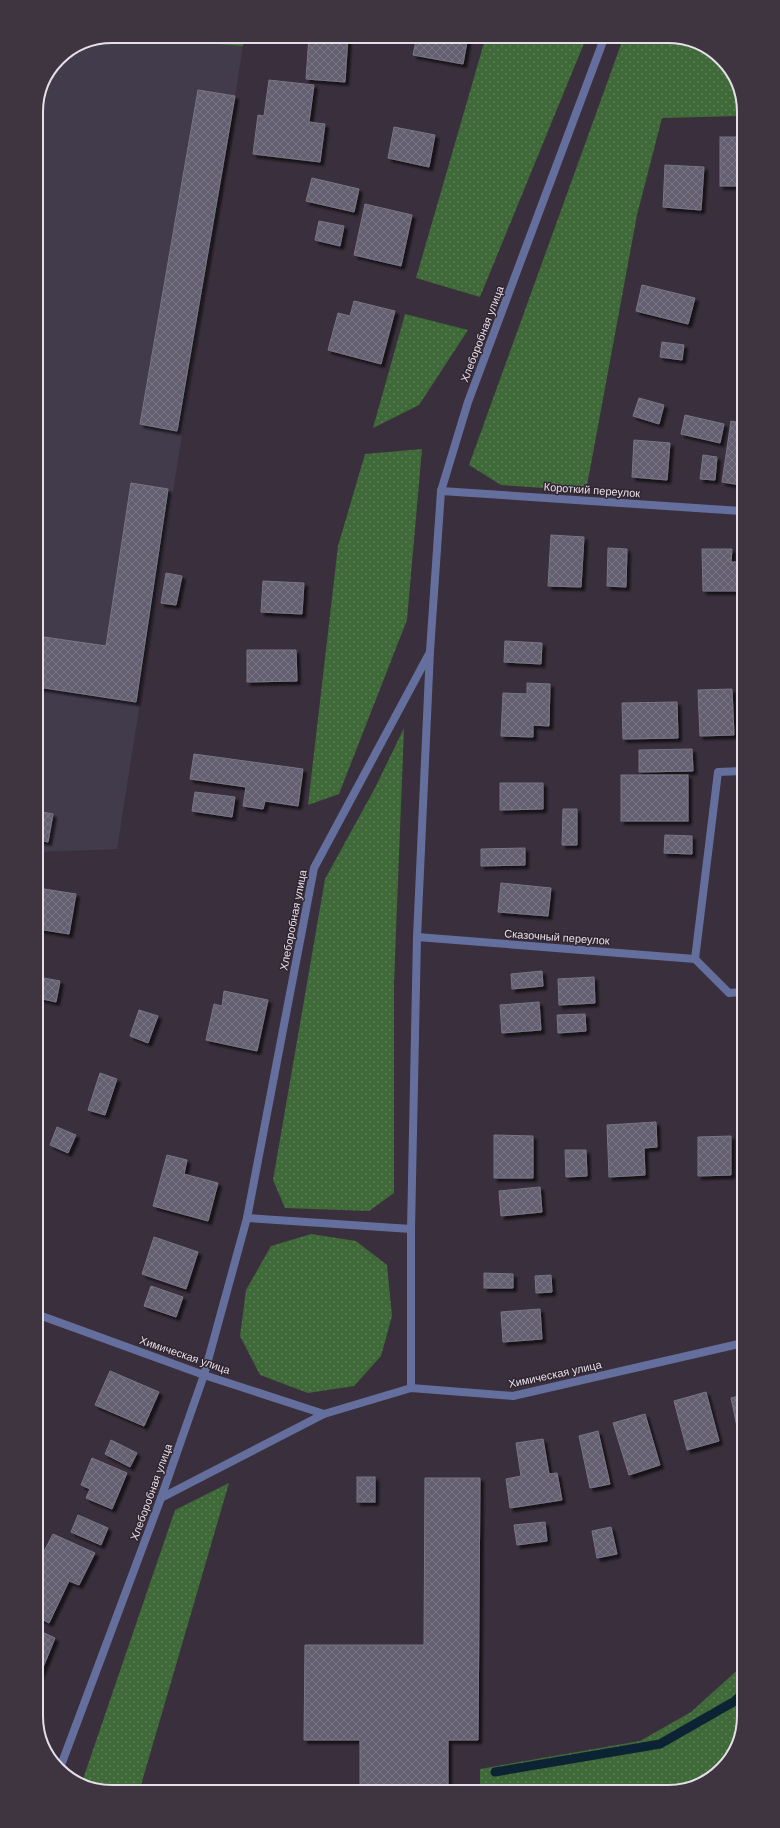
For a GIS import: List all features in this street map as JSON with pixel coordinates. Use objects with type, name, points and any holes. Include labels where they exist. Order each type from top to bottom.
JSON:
[{"type":"street","name":"Хлеборобная улица","points":[[411,1388],[411,1229],[416,937],[430,651],[442,491],[468,402],[602,43]]},
{"type":"street","name":"Короткий переулок","points":[[442,491],[737,511]]},
{"type":"street","name":"Хлеборобная улица","points":[[62,1763],[161,1498],[204,1375],[247,1218],[314,868],[430,651]]},
{"type":"street","points":[[737,771],[718,772],[695,959],[729,993],[737,992]]},
{"type":"street","name":"Сказочный переулок","points":[[416,937],[695,959]]},
{"type":"street","points":[[247,1218],[411,1229]]},
{"type":"street","name":"Химическая улица","points":[[43,1316],[204,1375],[324,1414]]},
{"type":"street","name":"Химическая улица","points":[[161,1498],[324,1414],[411,1388],[512,1396],[737,1344]]},
{"type":"shaded area","points":[[203,43],[243,46],[117,849],[43,852],[44,99],[48,86],[63,63],[86,48],[99,44]]},
{"type":"green space","points":[[203,43],[243,43],[243,46]]},
{"type":"green space","points":[[484,43],[584,43],[480,297],[416,278]]},
{"type":"green space","points":[[621,43],[681,44],[702,52],[717,63],[730,82],[736,99],[737,116],[662,118],[637,215],[586,491],[501,485],[469,465]]},
{"type":"green space","points":[[405,314],[468,330],[419,405],[373,428]]},
{"type":"green space","points":[[422,449],[407,620],[339,794],[308,805],[338,546],[365,454]]},
{"type":"green space","points":[[404,728],[394,983],[394,1193],[369,1211],[285,1208],[273,1180],[325,879],[375,788]]},
{"type":"green space","points":[[311,1234],[356,1241],[387,1265],[392,1316],[381,1356],[354,1386],[308,1393],[260,1375],[240,1336],[246,1290],[271,1246]]},
{"type":"green space","points":[[229,1483],[141,1785],[99,1784],[83,1778],[175,1510]]},
{"type":"green space","points":[[737,1670],[737,1716],[735,1734],[730,1746],[720,1761],[710,1771],[690,1781],[668,1785],[480,1785],[480,1769],[640,1741],[691,1712]]},
{"type":"building","points":[[309,43],[348,43],[345,82],[306,79]]},
{"type":"building","points":[[416,43],[467,43],[463,64],[413,55]]},
{"type":"building","points":[[269,80],[314,85],[309,122],[325,124],[320,162],[253,154],[258,115],[264,116]]},
{"type":"building","points":[[198,90],[235,96],[177,431],[140,424]]},
{"type":"building","points":[[394,127],[435,135],[429,167],[388,158]]},
{"type":"building","points":[[720,137],[737,137],[737,186],[720,186]]},
{"type":"building","points":[[665,165],[704,167],[701,210],[663,207]]},
{"type":"building","points":[[312,178],[359,189],[354,212],[306,201]]},
{"type":"building","points":[[365,204],[412,215],[401,266],[354,255]]},
{"type":"building","points":[[319,221],[344,226],[340,246],[315,240]]},
{"type":"building","points":[[642,285],[695,298],[688,324],[636,311]]},
{"type":"building","points":[[354,301],[395,311],[381,364],[328,350],[338,313],[350,316]]},
{"type":"building","points":[[662,342],[684,345],[682,360],[660,357]]},
{"type":"building","points":[[639,398],[664,405],[659,424],[633,416]]},
{"type":"building","points":[[685,415],[724,424],[720,443],[681,434]]},
{"type":"building","points":[[731,421],[737,422],[737,484],[722,482]]},
{"type":"building","points":[[634,440],[670,443],[667,480],[632,477]]},
{"type":"building","points":[[703,455],[717,457],[715,480],[700,479]]},
{"type":"building","points":[[131,483],[168,489],[136,702],[43,688],[43,637],[106,646]]},
{"type":"building","points":[[551,535],[584,537],[581,587],[548,586]]},
{"type":"building","points":[[608,548],[627,549],[626,587],[607,586]]},
{"type":"building","points":[[702,549],[732,549],[731,562],[737,562],[737,591],[703,591]]},
{"type":"building","points":[[166,573],[182,576],[176,605],[161,603]]},
{"type":"building","points":[[263,581],[304,583],[302,614],[261,612]]},
{"type":"building","points":[[505,641],[542,643],[541,664],[504,662]]},
{"type":"building","points":[[247,650],[296,650],[297,681],[247,682]]},
{"type":"building","points":[[527,683],[550,684],[549,726],[533,725],[533,737],[501,736],[503,693],[527,694]]},
{"type":"building","points":[[732,689],[734,735],[700,736],[698,690]]},
{"type":"building","points":[[677,702],[678,738],[623,739],[622,703]]},
{"type":"building","points":[[692,749],[693,771],[639,772],[639,750]]},
{"type":"building","points":[[194,754],[303,769],[298,806],[265,801],[263,809],[243,806],[246,787],[190,779]]},
{"type":"building","points":[[621,775],[688,775],[688,821],[621,821]]},
{"type":"building","points":[[500,783],[543,783],[543,809],[500,810]]},
{"type":"building","points":[[195,792],[235,797],[232,817],[192,811]]},
{"type":"building","points":[[563,809],[577,809],[577,845],[562,845]]},
{"type":"building","points":[[43,812],[53,814],[48,842],[43,841]]},
{"type":"building","points":[[665,835],[692,836],[692,854],[664,853]]},
{"type":"building","points":[[525,848],[525,865],[481,866],[481,849]]},
{"type":"building","points":[[501,883],[551,888],[548,916],[498,912]]},
{"type":"building","points":[[43,889],[76,894],[69,934],[43,930]]},
{"type":"building","points":[[542,971],[543,986],[512,989],[511,974]]},
{"type":"building","points":[[594,977],[595,1003],[559,1005],[558,979]]},
{"type":"building","points":[[43,978],[60,981],[56,1002],[43,999]]},
{"type":"building","points":[[224,991],[268,1000],[257,1051],[206,1040],[214,1004],[222,1006]]},
{"type":"building","points":[[539,1002],[541,1030],[502,1033],[500,1005]]},
{"type":"building","points":[[139,1010],[158,1016],[148,1043],[130,1036]]},
{"type":"building","points":[[585,1014],[586,1031],[558,1033],[557,1015]]},
{"type":"building","points":[[100,1073],[117,1079],[105,1115],[88,1110]]},
{"type":"building","points":[[656,1122],[657,1147],[644,1148],[645,1175],[609,1177],[607,1125]]},
{"type":"building","points":[[57,1127],[76,1135],[68,1153],[50,1145]]},
{"type":"building","points":[[494,1135],[533,1136],[533,1178],[494,1178]]},
{"type":"building","points":[[731,1136],[731,1175],[698,1176],[698,1137]]},
{"type":"building","points":[[565,1150],[586,1150],[587,1176],[566,1177]]},
{"type":"building","points":[[167,1155],[187,1160],[184,1174],[218,1183],[208,1221],[153,1206]]},
{"type":"building","points":[[540,1187],[542,1212],[501,1216],[499,1191]]},
{"type":"building","points":[[154,1237],[198,1252],[186,1289],[142,1274]]},
{"type":"building","points":[[484,1273],[513,1274],[513,1288],[484,1288]]},
{"type":"building","points":[[551,1275],[552,1292],[536,1293],[535,1276]]},
{"type":"building","points":[[151,1286],[183,1297],[176,1317],[144,1306]]},
{"type":"building","points":[[540,1309],[542,1339],[503,1342],[501,1312]]},
{"type":"building","points":[[110,1371],[159,1392],[144,1426],[95,1405]]},
{"type":"building","points":[[706,1392],[719,1441],[687,1450],[674,1401]]},
{"type":"building","points":[[737,1396],[737,1426],[731,1398]]},
{"type":"building","points":[[645,1414],[660,1465],[629,1475],[613,1423]]},
{"type":"building","points":[[598,1431],[610,1484],[590,1488],[579,1436]]},
{"type":"building","points":[[543,1439],[549,1474],[557,1473],[562,1500],[510,1508],[506,1479],[521,1476],[516,1443]]},
{"type":"building","points":[[111,1440],[137,1453],[130,1467],[105,1454]]},
{"type":"building","points":[[92,1458],[127,1473],[112,1509],[86,1498],[90,1489],[81,1485]]},
{"type":"building","points":[[357,1477],[375,1477],[375,1502],[357,1502]]},
{"type":"building","points":[[425,1478],[480,1478],[478,1740],[448,1740],[448,1785],[360,1785],[360,1740],[304,1740],[305,1645],[424,1645]]},
{"type":"building","points":[[78,1515],[108,1528],[101,1545],[71,1532]]},
{"type":"building","points":[[545,1522],[547,1541],[517,1545],[514,1525]]},
{"type":"building","points":[[611,1527],[617,1554],[597,1558],[592,1531]]},
{"type":"building","points":[[53,1534],[95,1553],[79,1585],[69,1581],[49,1623],[43,1620],[43,1553]]},
{"type":"building","points":[[43,1632],[55,1638],[43,1668]]},
{"type":"waterway","points":[[495,1772],[660,1744],[737,1699]]}]
